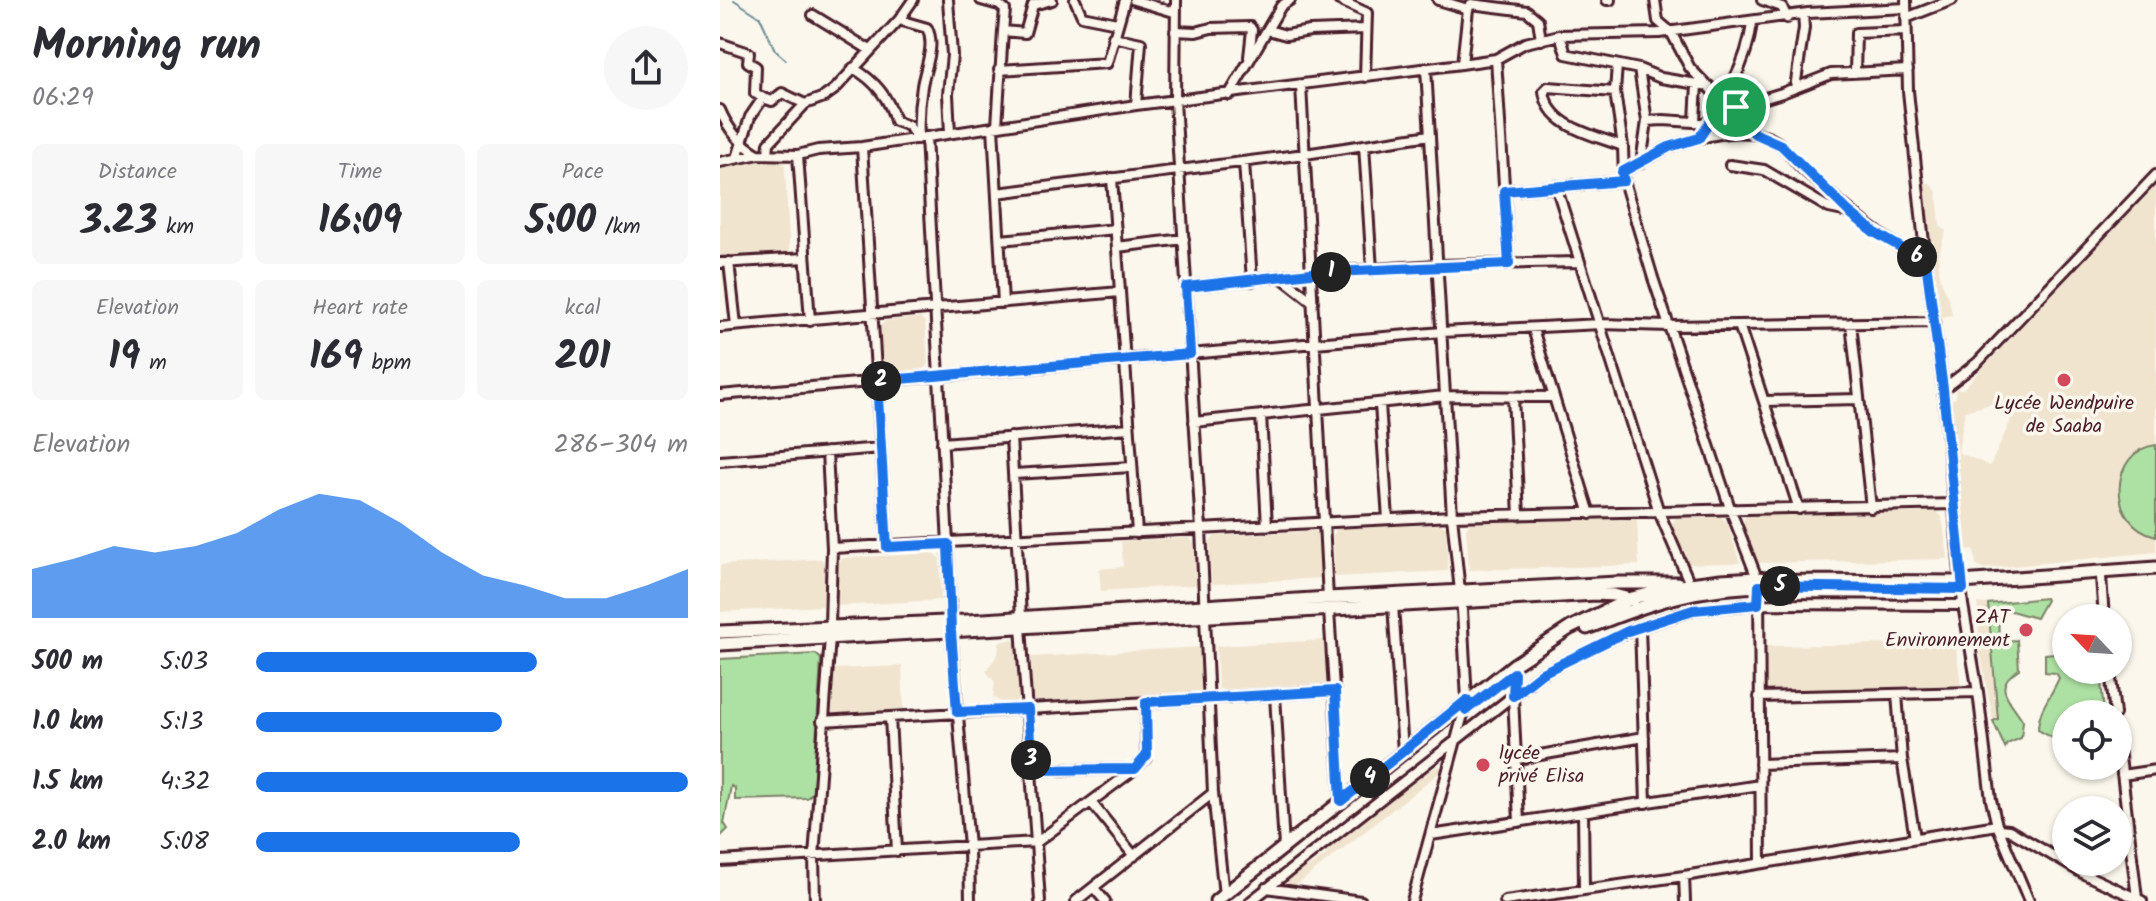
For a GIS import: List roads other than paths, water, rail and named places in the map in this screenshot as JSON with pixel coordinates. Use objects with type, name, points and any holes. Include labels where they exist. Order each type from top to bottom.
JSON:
[{"type":"street","points":[[764,154],[769,143],[805,104],[831,93],[899,20],[913,0]]},
{"type":"street","points":[[948,0],[952,55],[948,94],[950,133]]},
{"type":"street","points":[[981,0],[1005,10],[995,127],[1003,303]]},
{"type":"street","points":[[1003,31],[1025,33],[1033,5],[1052,0]]},
{"type":"street","points":[[1075,0],[1082,16],[1117,23]]},
{"type":"street","points":[[999,70],[1107,63],[1125,0]]},
{"type":"street","points":[[1134,0],[1174,12]]},
{"type":"street","points":[[1176,0],[1175,101],[1201,529],[1213,793],[1222,899]]},
{"type":"street","points":[[1229,95],[1281,6],[1290,0]]},
{"type":"street","points":[[1339,0],[1366,12],[1365,77]]},
{"type":"street","points":[[1438,0],[1468,9]]},
{"type":"street","points":[[1527,11],[1530,0]]},
{"type":"street","points":[[1655,0],[1658,21],[1671,32],[1690,68],[1723,102],[1736,107],[1754,133]]},
{"type":"street","points":[[1762,0],[1782,7],[1787,18]]},
{"type":"street","points":[[1795,88],[1806,14],[1812,0]]},
{"type":"street","points":[[720,162],[764,154],[798,155],[818,150],[862,147],[1136,105],[1496,59],[1525,43],[1560,35],[1671,32],[1881,4],[1906,9],[1952,0]]},
{"type":"street","points":[[1462,64],[1468,9],[1473,4],[1527,11],[1538,20],[1541,40]]},
{"type":"street","points":[[1906,9],[1908,70],[1926,262],[1943,389],[1963,605],[1978,692],[1991,800],[1998,827],[2029,901]]},
{"type":"street","points":[[813,15],[870,50]]},
{"type":"street","points":[[899,20],[927,28],[931,36],[918,119],[935,309],[950,626],[969,847],[970,901]]},
{"type":"street","points":[[1699,138],[1723,102],[1744,60],[1752,23]]},
{"type":"street","points":[[1175,31],[1250,27],[1249,61]]},
{"type":"street","points":[[1268,30],[1286,35],[1366,29]]},
{"type":"street","points":[[1855,73],[1856,33],[1906,31]]},
{"type":"street","points":[[1560,35],[1566,54],[1639,69],[1661,78],[1709,86]]},
{"type":"street","points":[[1113,37],[1141,43],[1136,105]]},
{"type":"street","points":[[720,43],[749,53],[748,62],[756,67],[755,93],[772,101],[782,93],[805,104]]},
{"type":"street","points":[[1496,59],[1509,264]]},
{"type":"street","points":[[1617,65],[1615,92],[1623,146],[1623,177],[1669,326],[1758,582],[1761,863]]},
{"type":"street","points":[[853,68],[877,85],[892,107],[895,121],[909,126],[921,138]]},
{"type":"street","points":[[1412,901],[1467,705],[1452,516],[1426,68]]},
{"type":"street","points":[[1639,69],[1647,121],[1641,163]]},
{"type":"street","points":[[1736,107],[1831,74],[1908,70]]},
{"type":"street","points":[[1695,121],[1697,84]]},
{"type":"street","points":[[1301,85],[1341,801]]},
{"type":"street","points":[[1615,92],[1548,87],[1544,91],[1548,109],[1568,124],[1623,146]]},
{"type":"street","points":[[737,158],[750,117],[763,98]]},
{"type":"street","points":[[720,110],[726,124],[743,145],[764,154]]},
{"type":"street","points":[[1647,121],[1709,123]]},
{"type":"street","points":[[1504,191],[1623,177],[1669,147],[1699,138],[1738,132],[1754,133],[1781,145],[1849,212],[1874,232],[1926,262]]},
{"type":"street","points":[[997,193],[1430,135]]},
{"type":"street","points":[[1364,145],[1372,270]]},
{"type":"street","points":[[862,147],[887,547]]},
{"type":"street","points":[[798,155],[810,321]]},
{"type":"street","points":[[1244,162],[1252,281]]},
{"type":"street","points":[[1730,165],[1764,170],[1829,208],[1849,212]]},
{"type":"street","points":[[1943,389],[1977,363],[2156,175]]},
{"type":"street","points":[[1112,178],[1137,533]]},
{"type":"street","points":[[1556,186],[1659,512],[1690,584]]},
{"type":"street","points":[[1000,240],[1116,229]]},
{"type":"street","points":[[1117,247],[1184,239]]},
{"type":"street","points":[[736,325],[724,263],[805,258]]},
{"type":"street","points":[[1186,287],[1311,273],[1437,265],[1580,262]]},
{"type":"street","points":[[1281,277],[1313,302]]},
{"type":"street","points":[[720,327],[1120,292]]},
{"type":"street","points":[[720,395],[1442,332],[1601,324],[1669,326],[1935,322]]},
{"type":"street","points":[[1851,323],[1871,508]]},
{"type":"street","points":[[1739,325],[1799,509]]},
{"type":"street","points":[[1533,329],[1590,514]]},
{"type":"street","points":[[1194,422],[1445,396],[1554,397]]},
{"type":"street","points":[[1513,397],[1519,515]]},
{"type":"street","points":[[1764,401],[1859,399]]},
{"type":"street","points":[[1380,404],[1388,519]]},
{"type":"street","points":[[1261,415],[1267,526]]},
{"type":"street","points":[[942,443],[1129,428]]},
{"type":"street","points":[[1011,437],[1040,901]]},
{"type":"street","points":[[720,461],[881,448]]},
{"type":"street","points":[[815,901],[814,857],[830,632],[832,548],[827,452]]},
{"type":"street","points":[[1014,474],[1132,467]]},
{"type":"street","points":[[832,548],[1452,516],[1953,504]]},
{"type":"street","points":[[1962,586],[2156,569]]},
{"type":"street","points":[[1329,604],[1393,605],[1617,583],[1962,586],[2101,577],[2156,569]]},
{"type":"street","points":[[2101,577],[2103,604]]},
{"type":"street","points":[[1222,899],[1403,752],[1576,632],[1634,603],[1758,582]]},
{"type":"street","points":[[1222,899],[1541,645],[1634,603],[1690,584]]},
{"type":"street","points":[[720,632],[830,632],[1460,598],[1596,594],[1634,603]]},
{"type":"street","points":[[1251,901],[1542,673],[1640,627],[1693,610],[1758,604],[1963,605]]},
{"type":"street","points":[[1393,605],[1403,752]]},
{"type":"street","points":[[1640,627],[1646,803]]},
{"type":"street","points":[[720,644],[830,632]]},
{"type":"street","points":[[1514,673],[1519,822]]},
{"type":"street","points":[[822,721],[1335,691]]},
{"type":"street","points":[[1759,697],[1978,692]]},
{"type":"street","points":[[1897,694],[1902,759],[1915,838]]},
{"type":"street","points":[[1275,695],[1284,847]]},
{"type":"street","points":[[720,861],[1037,842],[1135,769],[1147,755],[1146,702]]},
{"type":"street","points":[[890,717],[897,851]]},
{"type":"street","points":[[1517,759],[1644,737]]},
{"type":"street","points":[[1760,764],[1902,759]]},
{"type":"street","points":[[1032,770],[1135,769]]},
{"type":"street","points":[[2132,774],[2156,770]]},
{"type":"street","points":[[2123,780],[2139,900]]},
{"type":"street","points":[[1431,835],[1760,785]]},
{"type":"street","points":[[1076,901],[1213,793]]},
{"type":"street","points":[[1091,802],[1134,856]]},
{"type":"street","points":[[1583,812],[1584,888]]},
{"type":"street","points":[[1505,901],[1558,897],[1584,888],[1684,876],[1998,827],[2139,900]]},
{"type":"street","points":[[1684,876],[1685,901]]},
{"type":"street","points":[[1094,888],[1105,901]]},
{"type":"street","points":[[1266,888],[1361,901]]},
{"type":"waterway","points":[[734,0],[760,17],[775,50],[786,60]]},
{"type":"place","name":"Lycée Wendpuire de Saaba","points":[[2064,380]]},
{"type":"place","name":"ZAT Environnement","points":[[2026,630]]},
{"type":"place","name":"lycée privé Elisa","points":[[1483,765]]}]
